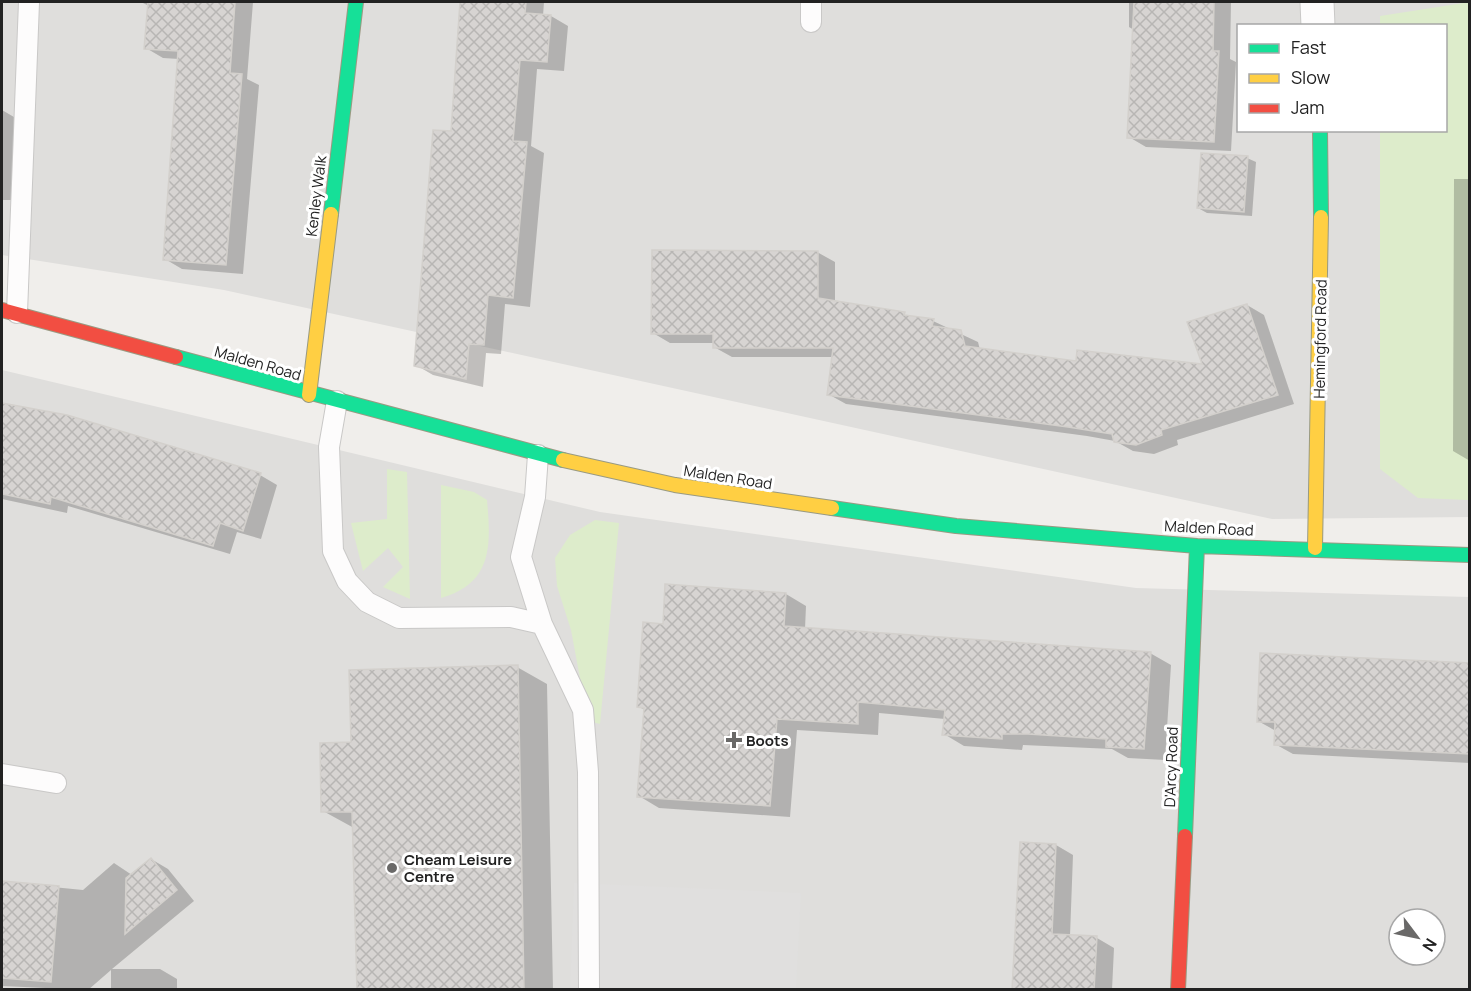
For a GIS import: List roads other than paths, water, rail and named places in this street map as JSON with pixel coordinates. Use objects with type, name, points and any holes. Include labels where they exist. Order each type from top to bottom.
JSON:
[{"type":"main road","name":"Kenley Walk","points":[[309,395],[356,2]]},
{"type":"main road","name":"Hemingford Road","points":[[1315,548],[1322,252],[1320,132]]},
{"type":"main road","name":"Malden Road","points":[[9,312],[309,395],[538,455],[675,485],[837,511],[956,526],[1197,546],[1315,548],[1470,555]]},
{"type":"main road","name":"D'Arcy Road","points":[[1178,990],[1197,546]]},
{"type":"lane","points":[[9,312],[29,2]]},
{"type":"lane","points":[[811,2],[811,22]]},
{"type":"lane","points":[[337,401],[329,447],[333,551],[347,581],[367,602],[399,618],[511,617],[542,624]]},
{"type":"lane","points":[[538,455],[535,497],[521,557],[542,624],[583,710],[588,772],[590,990]]},
{"type":"lane","points":[[2,774],[56,783]]},
{"type":"place","name":"Boots","points":[[734,740]]},
{"type":"place","name":"Cheam Leisure Centre","points":[[392,868]]}]
